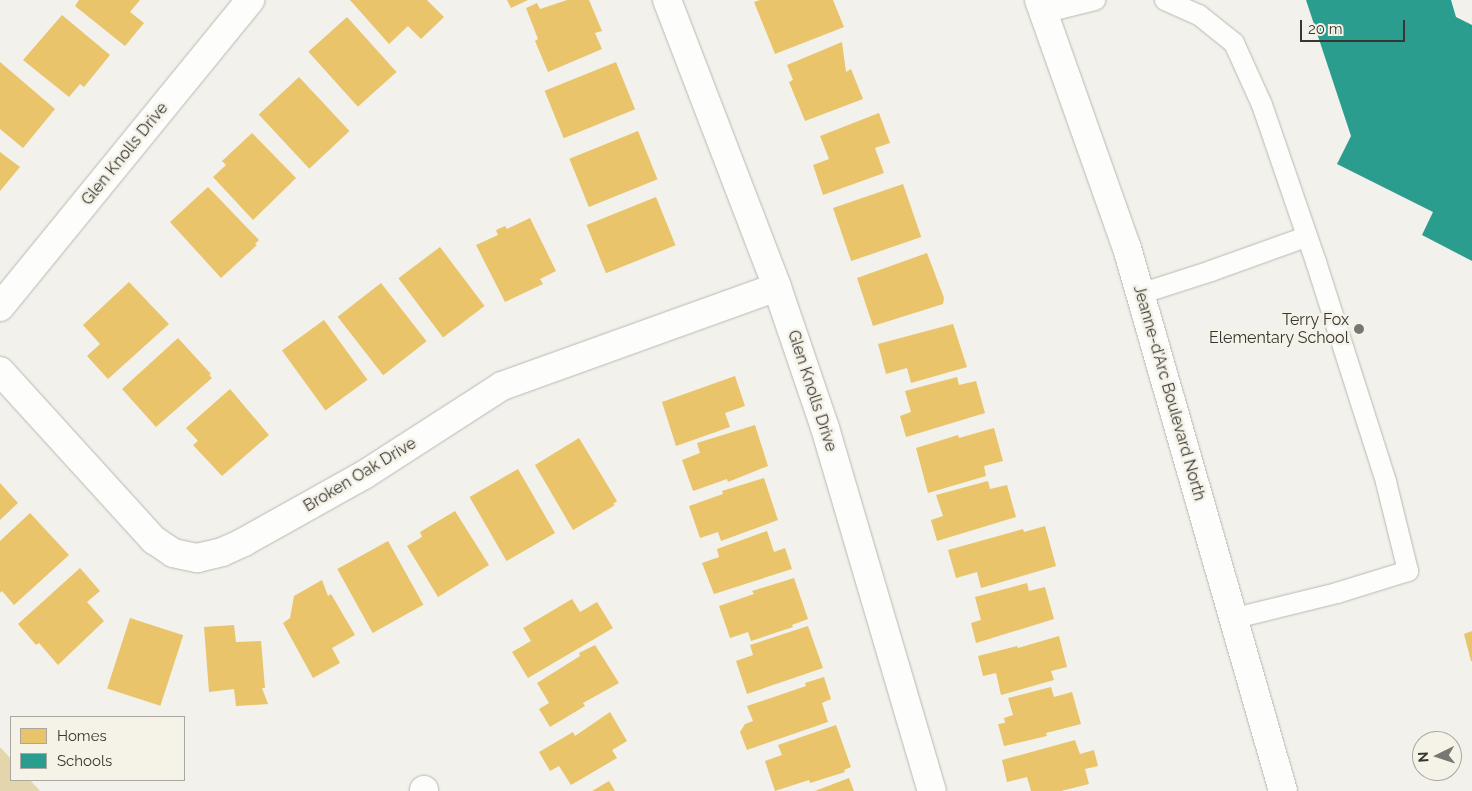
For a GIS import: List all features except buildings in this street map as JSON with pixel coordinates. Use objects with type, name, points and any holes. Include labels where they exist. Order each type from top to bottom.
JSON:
[{"type":"street","name":"Glen Knolls Drive","points":[[0,306],[250,0]]},
{"type":"street","name":"Glen Knolls Drive","points":[[667,0],[777,287],[825,428],[932,791]]},
{"type":"street","name":"Jeanne-d'Arc Boulevard North","points":[[1041,6],[1127,248],[1235,618],[1283,791]]},
{"type":"street","name":"Broken Oak Drive","points":[[0,371],[154,540],[173,553],[197,558],[222,552],[244,542],[356,480],[502,386],[777,287]]},
{"type":"lane","points":[[1041,6],[1095,0]]},
{"type":"lane","points":[[1165,0],[1199,15],[1234,43],[1262,105],[1386,482],[1408,571],[1319,598],[1235,618]]},
{"type":"lane","points":[[1140,294],[1212,271],[1306,236]]},
{"type":"shaded area","points":[[0,747],[10,758],[10,781],[31,781],[40,791],[0,791]]},
{"type":"place","name":"Terry Fox Elementary School","points":[[1359,329]]}]
